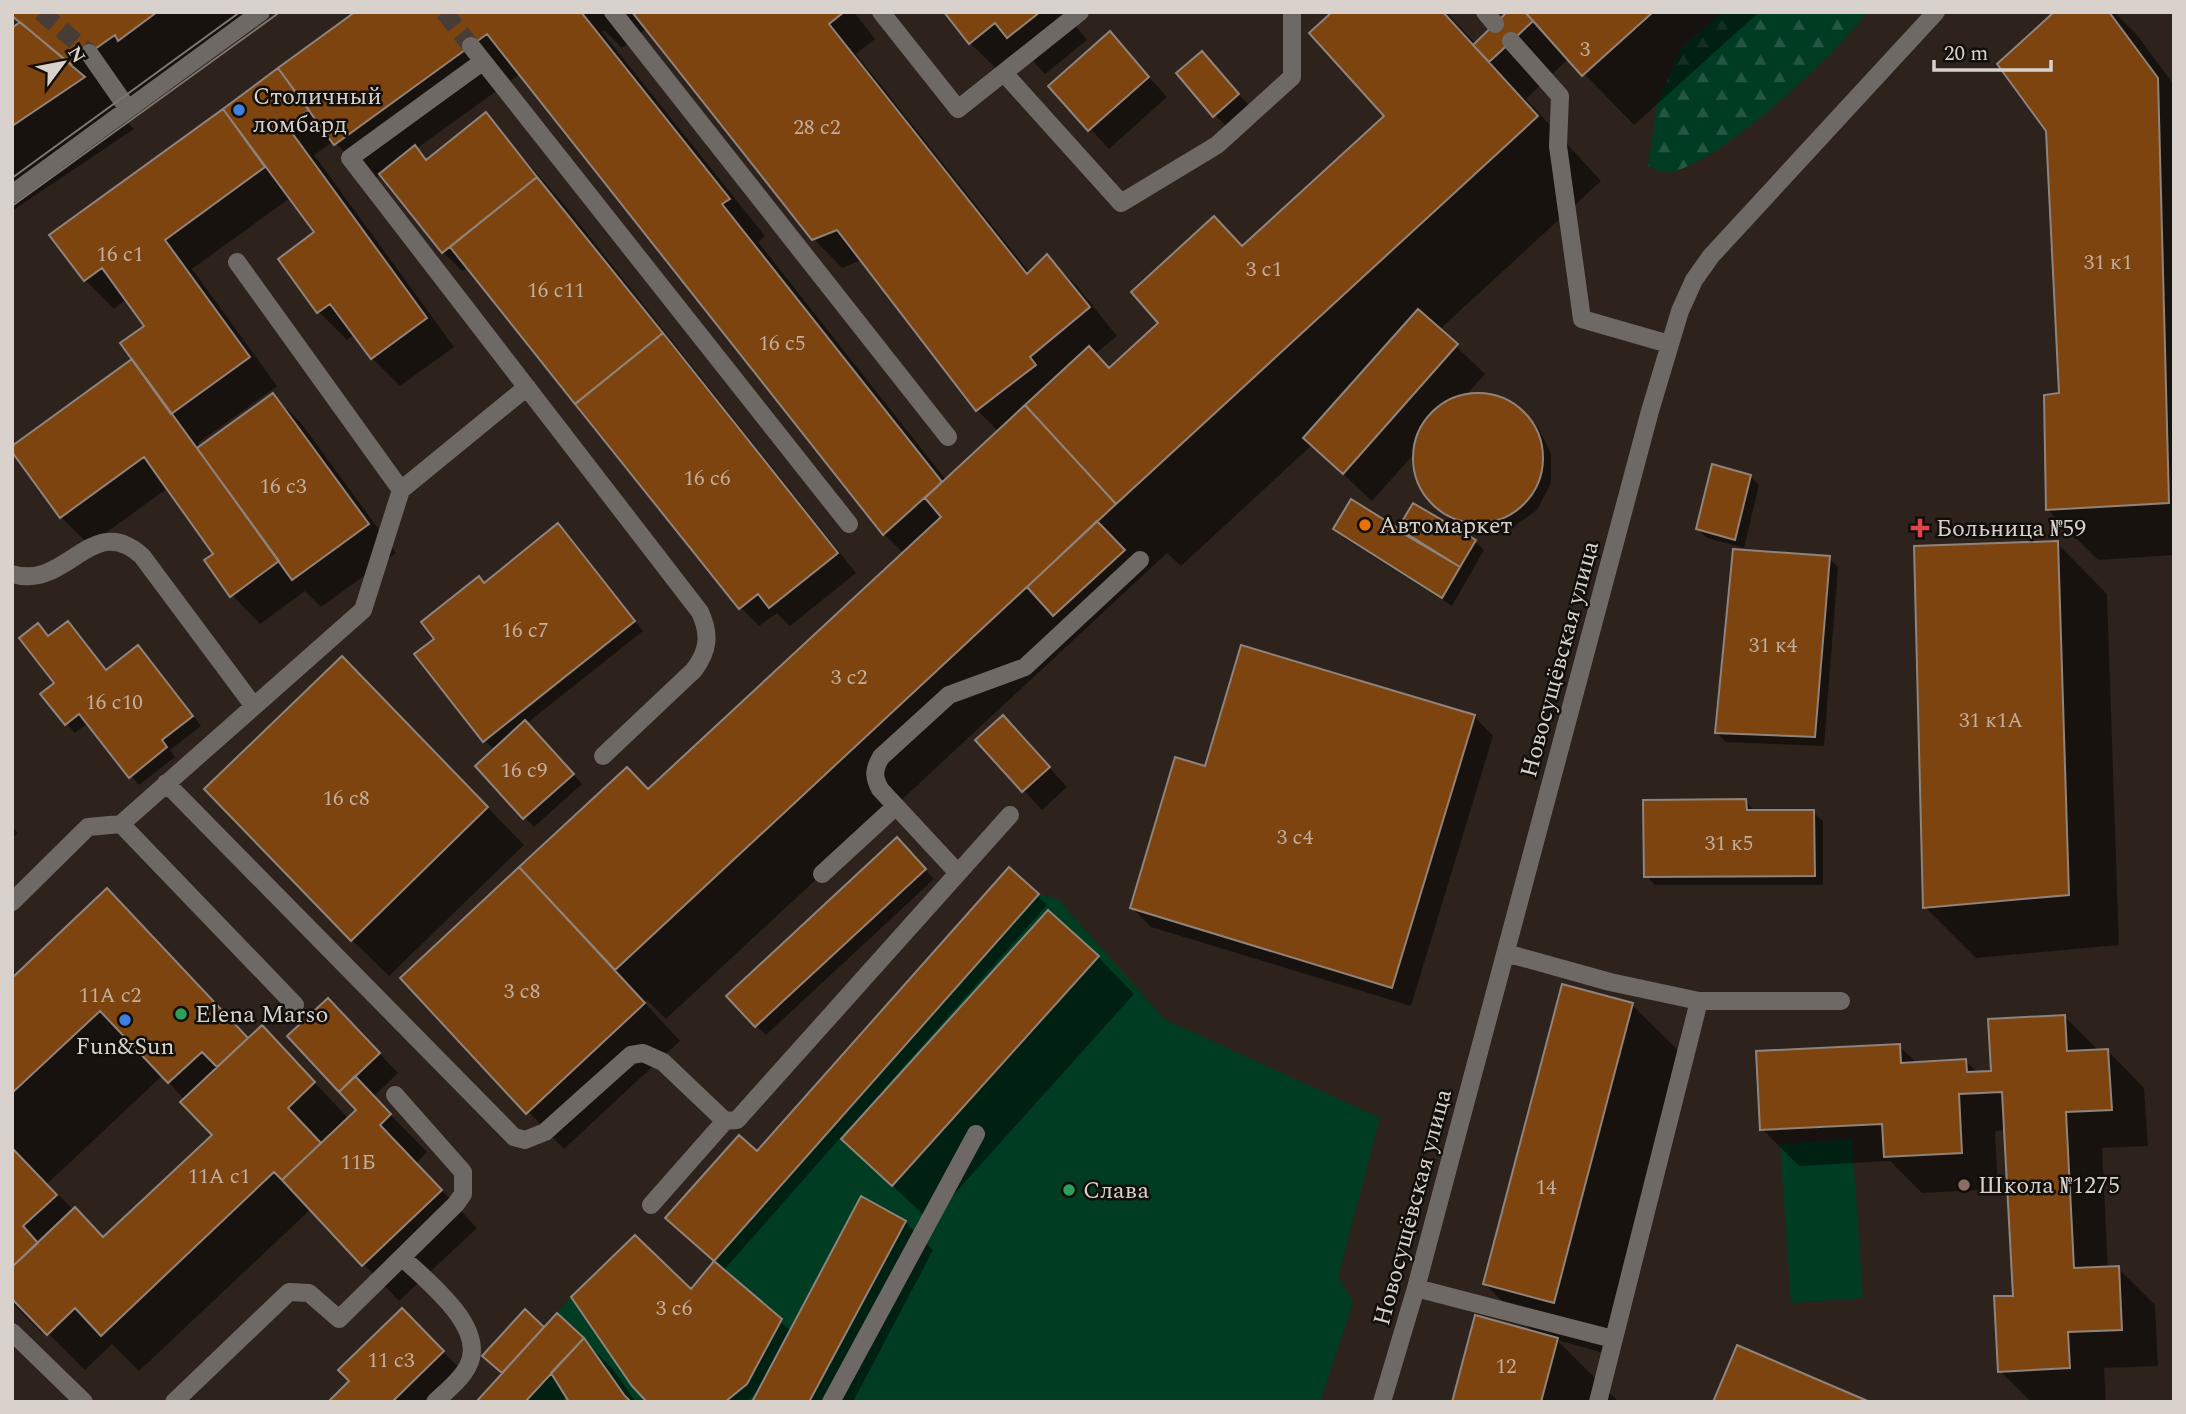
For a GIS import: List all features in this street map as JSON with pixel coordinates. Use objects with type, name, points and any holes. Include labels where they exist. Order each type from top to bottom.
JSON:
[{"type":"street","points":[[12,194],[261,12]]},
{"type":"street","points":[[612,12],[948,437]]},
{"type":"street","points":[[881,12],[958,109],[1080,12]]},
{"type":"street","points":[[1004,73],[1121,203],[1217,145],[1292,77],[1292,12]]},
{"type":"street","name":"Новосущёвская улица","points":[[1382,1402],[1416,1288],[1669,344],[1694,280],[1711,256],[1936,12]]},
{"type":"street","points":[[1511,41],[1560,96],[1558,146],[1582,319],[1669,344]]},
{"type":"street","points":[[471,46],[849,524]]},
{"type":"street","points":[[89,54],[128,109]]},
{"type":"street","points":[[482,62],[350,158],[700,612],[706,626],[708,642],[704,657],[694,670],[603,756]]},
{"type":"street","points":[[237,262],[401,490]]},
{"type":"street","points":[[12,902],[88,827],[121,824],[363,610],[401,490],[527,387]]},
{"type":"street","points":[[12,574],[31,578],[47,575],[102,541],[117,540],[131,545],[142,555],[253,705]]},
{"type":"street","points":[[958,873],[874,779],[875,767],[881,757],[949,695],[1025,667],[1140,560]]},
{"type":"street","points":[[166,783],[514,1137],[525,1140],[545,1132],[622,1060],[643,1053],[663,1062],[725,1121]]},
{"type":"street","points":[[822,874],[896,806]]},
{"type":"street","points":[[651,1205],[725,1121],[737,1119],[1010,814]]},
{"type":"street","points":[[121,824],[295,1005]]},
{"type":"street","points":[[1506,953],[1610,982],[1699,1001],[1840,1001]]},
{"type":"street","points":[[1598,1402],[1699,1001]]},
{"type":"street","points":[[174,1402],[289,1292],[309,1293],[339,1319],[456,1204],[465,1183],[457,1162],[395,1095]]},
{"type":"street","points":[[831,1402],[976,1134]]},
{"type":"street","points":[[402,1257],[459,1315],[469,1330],[472,1347],[469,1364],[435,1402]]},
{"type":"street","points":[[1416,1288],[1613,1339]]},
{"type":"street","points":[[12,1332],[84,1402]]},
{"type":"green space","points":[[1722,12],[1867,12],[1831,53],[1775,106],[1715,151],[1689,166],[1668,172],[1648,166],[1657,105],[1681,48]]},
{"type":"green space","name":"Слава","points":[[1039,894],[1058,899],[1164,1019],[1380,1118],[1338,1277],[1353,1302],[1320,1402],[725,1402],[747,1384],[782,1319],[714,1261]]},
{"type":"green space","points":[[1852,1139],[1863,1298],[1791,1303],[1780,1144]]},
{"type":"green space","points":[[571,1297],[647,1402],[476,1402]]},
{"type":"building","points":[[12,12],[157,12],[118,41],[115,35],[72,65],[12,16]]},
{"type":"building","points":[[355,12],[581,12],[730,199],[722,204],[942,482],[883,535],[487,34],[334,145],[278,68]]},
{"type":"building","points":[[632,12],[844,12],[829,24],[1027,274],[1047,254],[1090,307],[1030,357],[1036,365],[976,411],[837,230],[812,240]]},
{"type":"building","points":[[944,12],[1040,12],[1007,38],[995,23],[969,44]]},
{"type":"building","points":[[1332,12],[1443,12],[1538,116],[1116,504],[1025,405],[1089,346],[1109,368],[1158,323],[1131,292],[1214,216],[1242,246],[1384,116],[1309,33]]},
{"type":"building","points":[[1507,12],[1525,12],[1533,21],[1489,62],[1473,45]]},
{"type":"building","points":[[1525,12],[1653,12],[1582,76]]},
{"type":"building","points":[[2054,12],[2109,12],[2158,78],[2169,503],[2046,510],[2044,395],[2059,393],[2046,131],[1997,64]]},
{"type":"building","points":[[20,22],[85,77],[12,126],[12,28]]},
{"type":"building","points":[[1110,31],[1149,77],[1088,131],[1048,86]]},
{"type":"building","points":[[1202,51],[1239,94],[1213,117],[1176,73]]},
{"type":"building","points":[[278,68],[309,110],[287,126],[427,318],[371,359],[330,304],[317,313],[278,259],[314,232],[223,109]]},
{"type":"building","points":[[223,109],[265,167],[165,240],[250,357],[171,414],[120,343],[144,326],[102,268],[84,281],[49,235]]},
{"type":"building","points":[[486,112],[537,177],[442,253],[379,174],[415,145],[426,160]]},
{"type":"building","points":[[537,177],[663,333],[575,404],[450,247]]},
{"type":"building","points":[[1418,309],[1458,344],[1343,474],[1303,438]]},
{"type":"building","points":[[663,333],[838,553],[769,608],[758,594],[739,609],[575,404]]},
{"type":"building","points":[[132,359],[279,561],[230,597],[204,560],[213,554],[144,457],[60,518],[12,452],[12,446]]},
{"type":"building","points":[[273,393],[369,524],[292,580],[197,448]]},
{"type":"building","points":[[1478,393],[1503,398],[1524,412],[1538,433],[1543,458],[1538,483],[1524,504],[1503,518],[1478,523],[1453,518],[1432,504],[1418,483],[1413,458],[1418,433],[1432,412],[1453,398]]},
{"type":"building","points":[[1025,405],[1116,504],[615,970],[519,867],[627,767],[648,789],[941,517],[925,498]]},
{"type":"building","points":[[1712,464],[1751,475],[1735,540],[1696,529]]},
{"type":"building","points":[[1351,499],[1460,567],[1442,598],[1333,529]]},
{"type":"building","points":[[1413,503],[1476,540],[1460,567],[1397,530]]},
{"type":"building","points":[[1097,521],[1125,550],[1053,616],[1027,587]]},
{"type":"building","points":[[558,523],[635,621],[483,742],[414,654],[434,639],[421,622],[479,576],[484,583]]},
{"type":"building","points":[[2058,541],[2069,895],[1923,908],[1914,546]]},
{"type":"building","points":[[1733,549],[1830,556],[1815,737],[1715,733]]},
{"type":"building","points":[[68,621],[106,670],[138,645],[193,716],[162,740],[167,747],[129,778],[79,714],[65,725],[40,694],[54,683],[19,638],[38,623],[48,636]]},
{"type":"building","points":[[1241,645],[1475,715],[1392,988],[1130,908],[1175,757],[1205,766]]},
{"type":"building","points":[[342,656],[488,807],[351,941],[204,789]]},
{"type":"building","points":[[1003,715],[1050,767],[1022,792],[975,740]]},
{"type":"building","points":[[525,720],[574,774],[523,819],[475,766]]},
{"type":"building","points":[[1746,799],[1747,810],[1814,810],[1815,876],[1644,877],[1643,800]]},
{"type":"building","points":[[897,837],[926,869],[755,1027],[726,996]]},
{"type":"building","points":[[519,867],[645,1003],[526,1114],[400,978]]},
{"type":"building","points":[[1009,867],[1039,894],[714,1261],[665,1218],[739,1135],[757,1151]]},
{"type":"building","points":[[107,888],[248,1038],[217,1067],[202,1052],[168,1083],[100,1011],[12,1093],[12,978]]},
{"type":"building","points":[[1048,910],[1099,956],[892,1186],[841,1139]]},
{"type":"building","points":[[1562,984],[1633,1003],[1554,1303],[1483,1284]]},
{"type":"building","points":[[328,998],[380,1053],[339,1092],[287,1036]]},
{"type":"building","points":[[2065,1015],[2067,1051],[2108,1049],[2112,1110],[2066,1112],[2074,1268],[2119,1266],[2122,1330],[2068,1332],[2070,1368],[1998,1372],[1994,1296],[2013,1296],[2002,1092],[1959,1094],[1962,1153],[1884,1157],[1882,1124],[1760,1130],[1756,1051],[1900,1044],[1901,1063],[1966,1059],[1967,1072],[1991,1071],[1988,1019]]},
{"type":"building","points":[[262,1025],[315,1082],[288,1108],[321,1143],[282,1180],[274,1172],[101,1336],[75,1308],[47,1335],[12,1299],[12,1267],[75,1207],[103,1237],[212,1135],[180,1102]]},
{"type":"building","points":[[355,1076],[391,1114],[380,1125],[442,1190],[362,1266],[282,1180],[356,1110],[339,1092]]},
{"type":"building","points":[[12,1148],[57,1195],[23,1226],[38,1243],[12,1267]]},
{"type":"building","points":[[861,1196],[906,1221],[809,1402],[752,1402]]},
{"type":"building","points":[[635,1235],[691,1289],[714,1261],[782,1319],[747,1384],[725,1402],[647,1402],[632,1386],[571,1297]]},
{"type":"building","points":[[402,1308],[444,1351],[392,1402],[328,1402],[349,1381],[338,1370]]},
{"type":"building","points":[[525,1309],[544,1327],[502,1373],[482,1356]]},
{"type":"building","points":[[557,1313],[584,1338],[525,1402],[476,1402]]},
{"type":"building","points":[[1475,1315],[1558,1338],[1541,1402],[1452,1402]]},
{"type":"building","points":[[584,1338],[631,1402],[569,1402],[551,1373]]},
{"type":"building","points":[[1737,1345],[1870,1402],[1713,1402]]},
{"type":"tunnel","points":[[41,12],[89,53]]},
{"type":"tunnel","points":[[444,12],[471,46]]},
{"type":"tram line","points":[[12,178],[240,12]]},
{"type":"tram line","points":[[12,206],[280,12]]},
{"type":"place","name":"Столичный ломбард","points":[[239,110]]},
{"type":"place","name":"Автомаркет","points":[[1365,525]]},
{"type":"place","name":"Больница №59","points":[[1920,528]]},
{"type":"place","name":"Elena Marso","points":[[181,1014]]},
{"type":"place","name":"Fun&Sun","points":[[125,1020]]},
{"type":"place","name":"Школа №1275","points":[[1964,1185]]},
{"type":"place","name":"Слава","points":[[1069,1190]]}]
